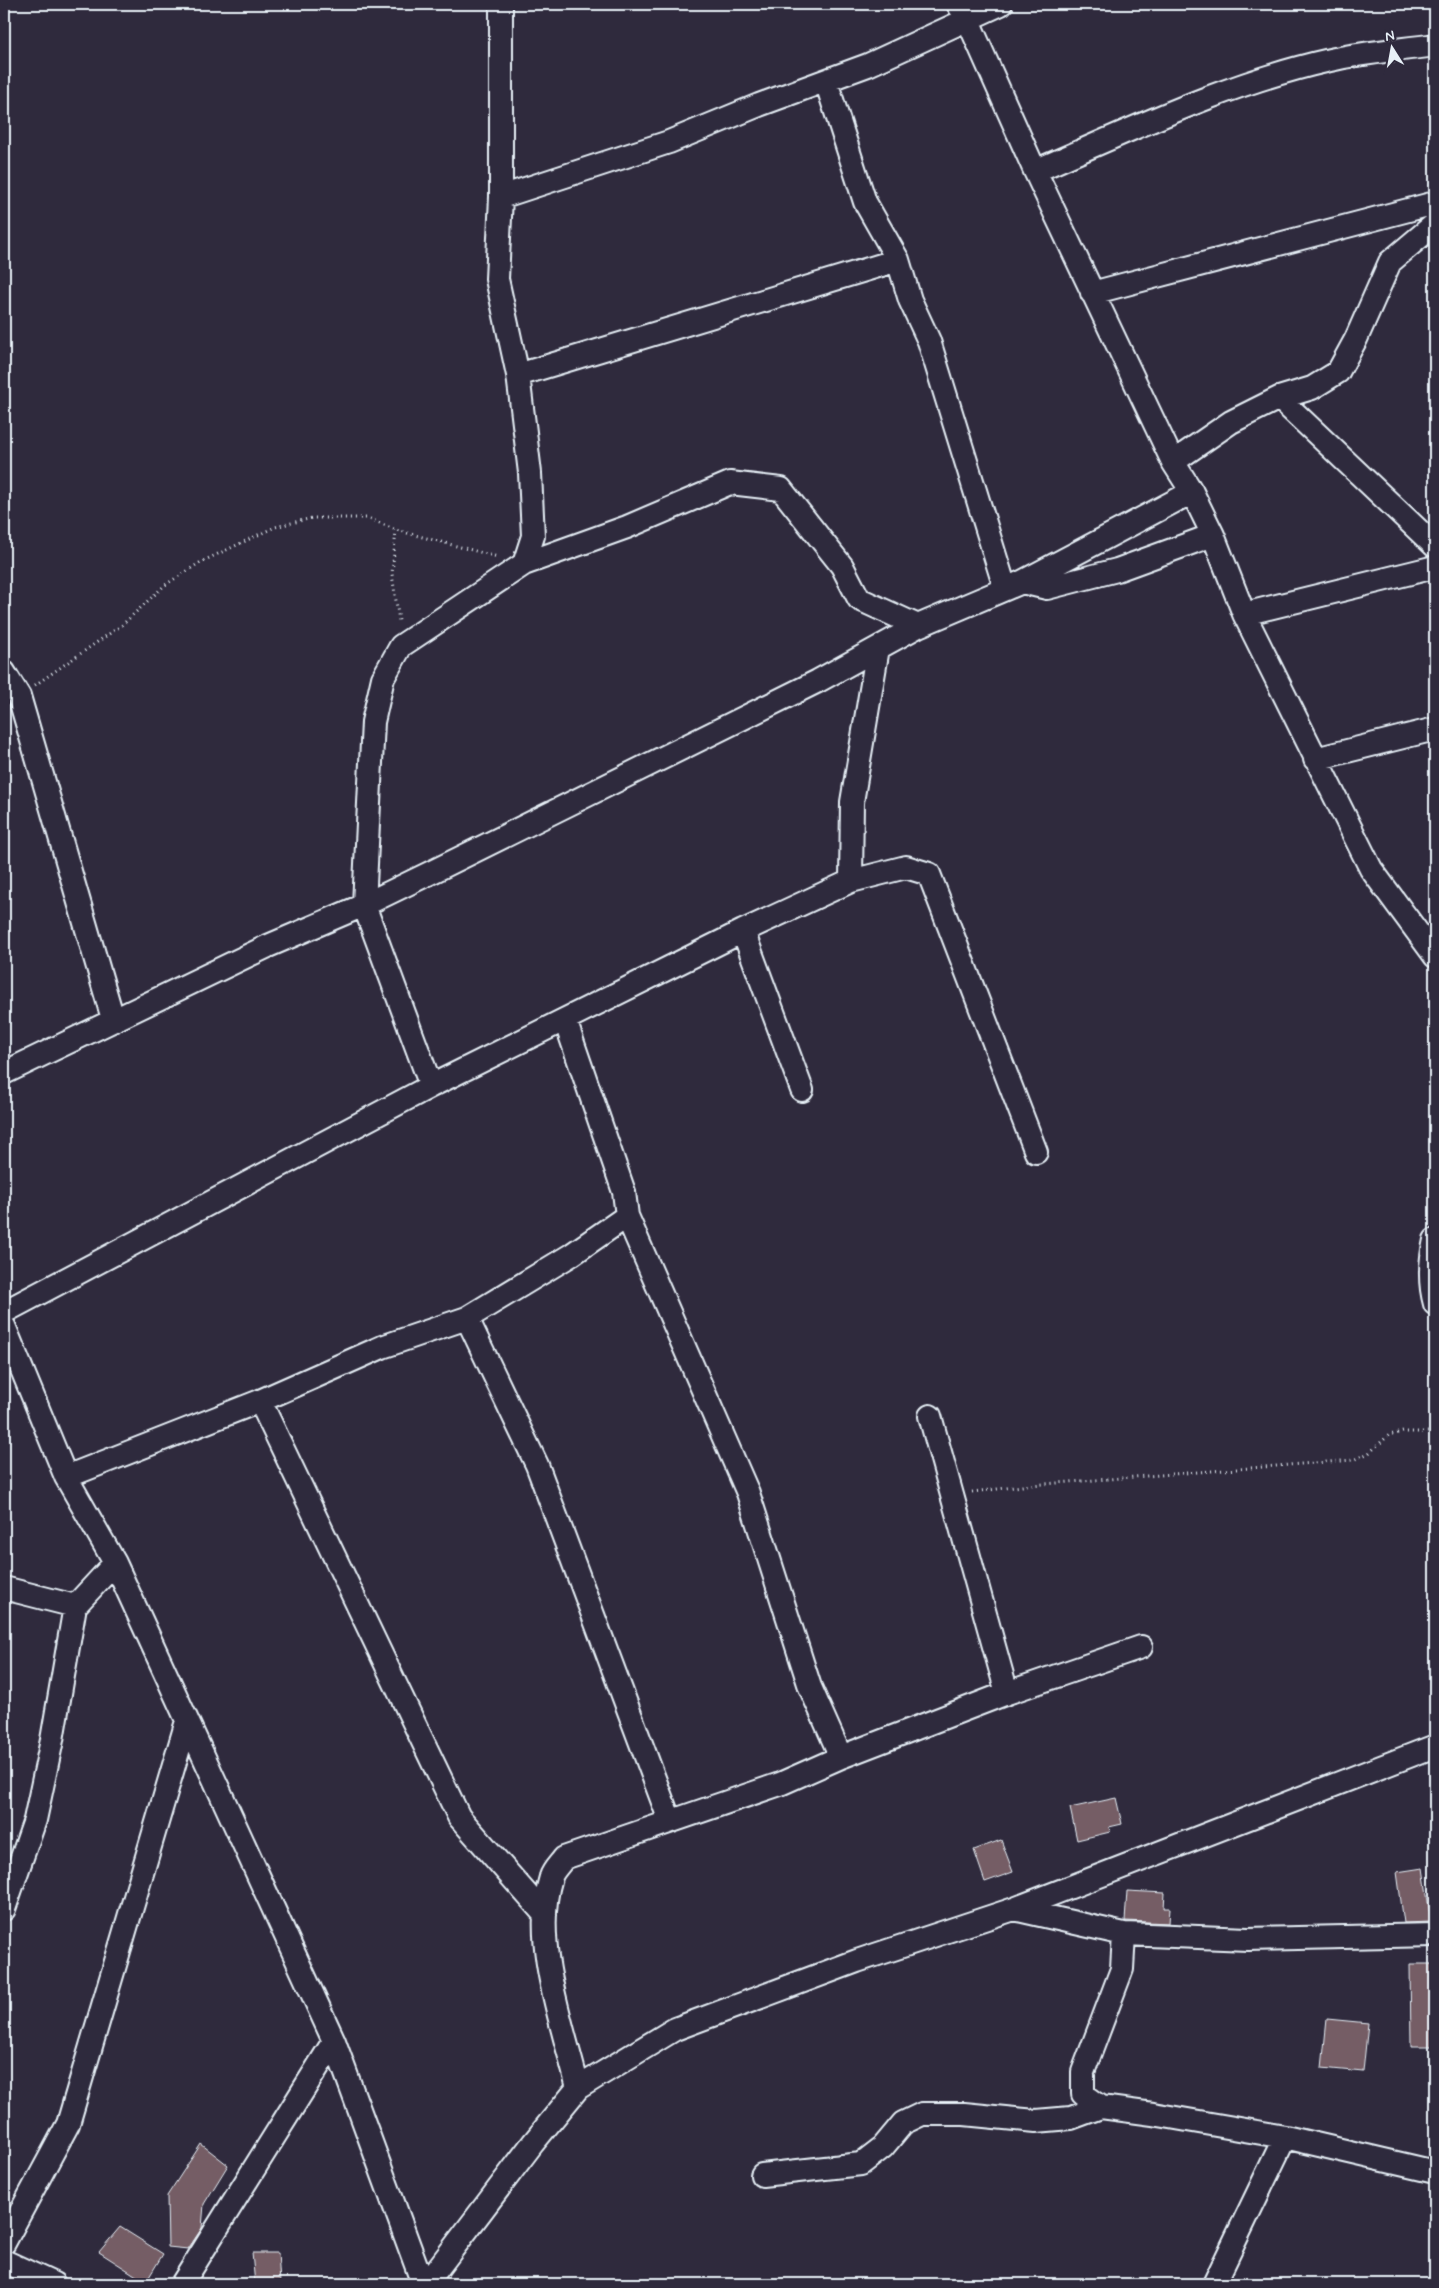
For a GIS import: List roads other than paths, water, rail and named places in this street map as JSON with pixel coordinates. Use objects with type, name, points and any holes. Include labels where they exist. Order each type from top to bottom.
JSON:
[{"type":"street","points":[[501,4],[501,196],[497,279],[518,375],[530,473],[533,536],[524,564]]},
{"type":"street","points":[[501,196],[669,142],[759,105],[868,65],[963,11],[1001,4]]},
{"type":"street","points":[[963,11],[1092,293],[1173,462],[1192,492],[1213,535],[1244,614],[1371,870],[1432,944]]},
{"type":"street","points":[[1035,172],[1197,102],[1259,79],[1331,59],[1435,45]]},
{"type":"street","points":[[826,81],[864,202],[898,260],[910,300],[929,341],[1013,585]]},
{"type":"street","points":[[1092,293],[1435,204]]},
{"type":"street","points":[[1173,462],[1231,422],[1279,398],[1312,388],[1338,372],[1356,340],[1390,262],[1435,224]]},
{"type":"street","points":[[518,375],[898,260]]},
{"type":"street","points":[[1279,398],[1435,546]]},
{"type":"street","points":[[431,1086],[364,905],[372,722],[383,678],[401,646],[524,564],[627,527],[730,483],[781,489],[842,566],[858,599],[918,626]]},
{"type":"street","points":[[4,1073],[268,946],[364,905],[818,681],[918,626],[1013,585],[1192,492]]},
{"type":"street","points":[[1013,585],[1047,588],[1117,570],[1213,535]]},
{"type":"street","points":[[1244,614],[1435,568]]},
{"type":"street","points":[[851,881],[852,802],[878,648]]},
{"type":"street","points":[[4,672],[19,696],[113,1019]]},
{"type":"street","points":[[1315,758],[1435,729]]},
{"type":"street","points":[[4,1312],[431,1086],[743,931],[851,881],[906,867],[929,874],[1036,1152]]},
{"type":"street","points":[[743,931],[802,1090]]},
{"type":"street","points":[[565,1020],[624,1192],[627,1216],[748,1493],[810,1687],[841,1757]]},
{"type":"street","points":[[66,1477],[260,1401],[382,1347],[467,1318],[572,1255],[627,1216]]},
{"type":"street","points":[[1435,1240],[1431,1258],[1431,1289],[1435,1304]]},
{"type":"street","points":[[467,1318],[537,1465],[670,1821]]},
{"type":"street","points":[[4,1326],[66,1477],[115,1563],[334,2041],[425,2284]]},
{"type":"street","points":[[260,1401],[458,1817],[545,1915]]},
{"type":"street","points":[[930,1416],[1007,1693]]},
{"type":"street","points":[[4,1909],[35,1820],[52,1740],[75,1606],[115,1563]]},
{"type":"street","points":[[4,1588],[75,1606]]},
{"type":"street","points":[[578,2088],[548,1965],[545,1915],[551,1875],[564,1858],[780,1784],[841,1757],[1007,1693],[1141,1647]]},
{"type":"street","points":[[4,2243],[68,2124],[187,1721]]},
{"type":"street","points":[[425,2284],[533,2143],[578,2088],[674,2029],[857,1961],[1014,1909],[1435,1746]]},
{"type":"street","points":[[1014,1909],[1124,1934],[1248,1939],[1435,1935]]},
{"type":"street","points":[[1101,2107],[1083,2094],[1083,2072],[1122,1969],[1124,1934]]},
{"type":"street","points":[[182,2284],[334,2041]]},
{"type":"street","points":[[762,2175],[861,2164],[883,2147],[903,2122],[922,2114],[964,2114],[1036,2121],[1071,2118],[1101,2107],[1285,2137],[1435,2172]]},
{"type":"street","points":[[1214,2284],[1285,2137]]},
{"type":"street","points":[[4,2261],[54,2284]]}]
